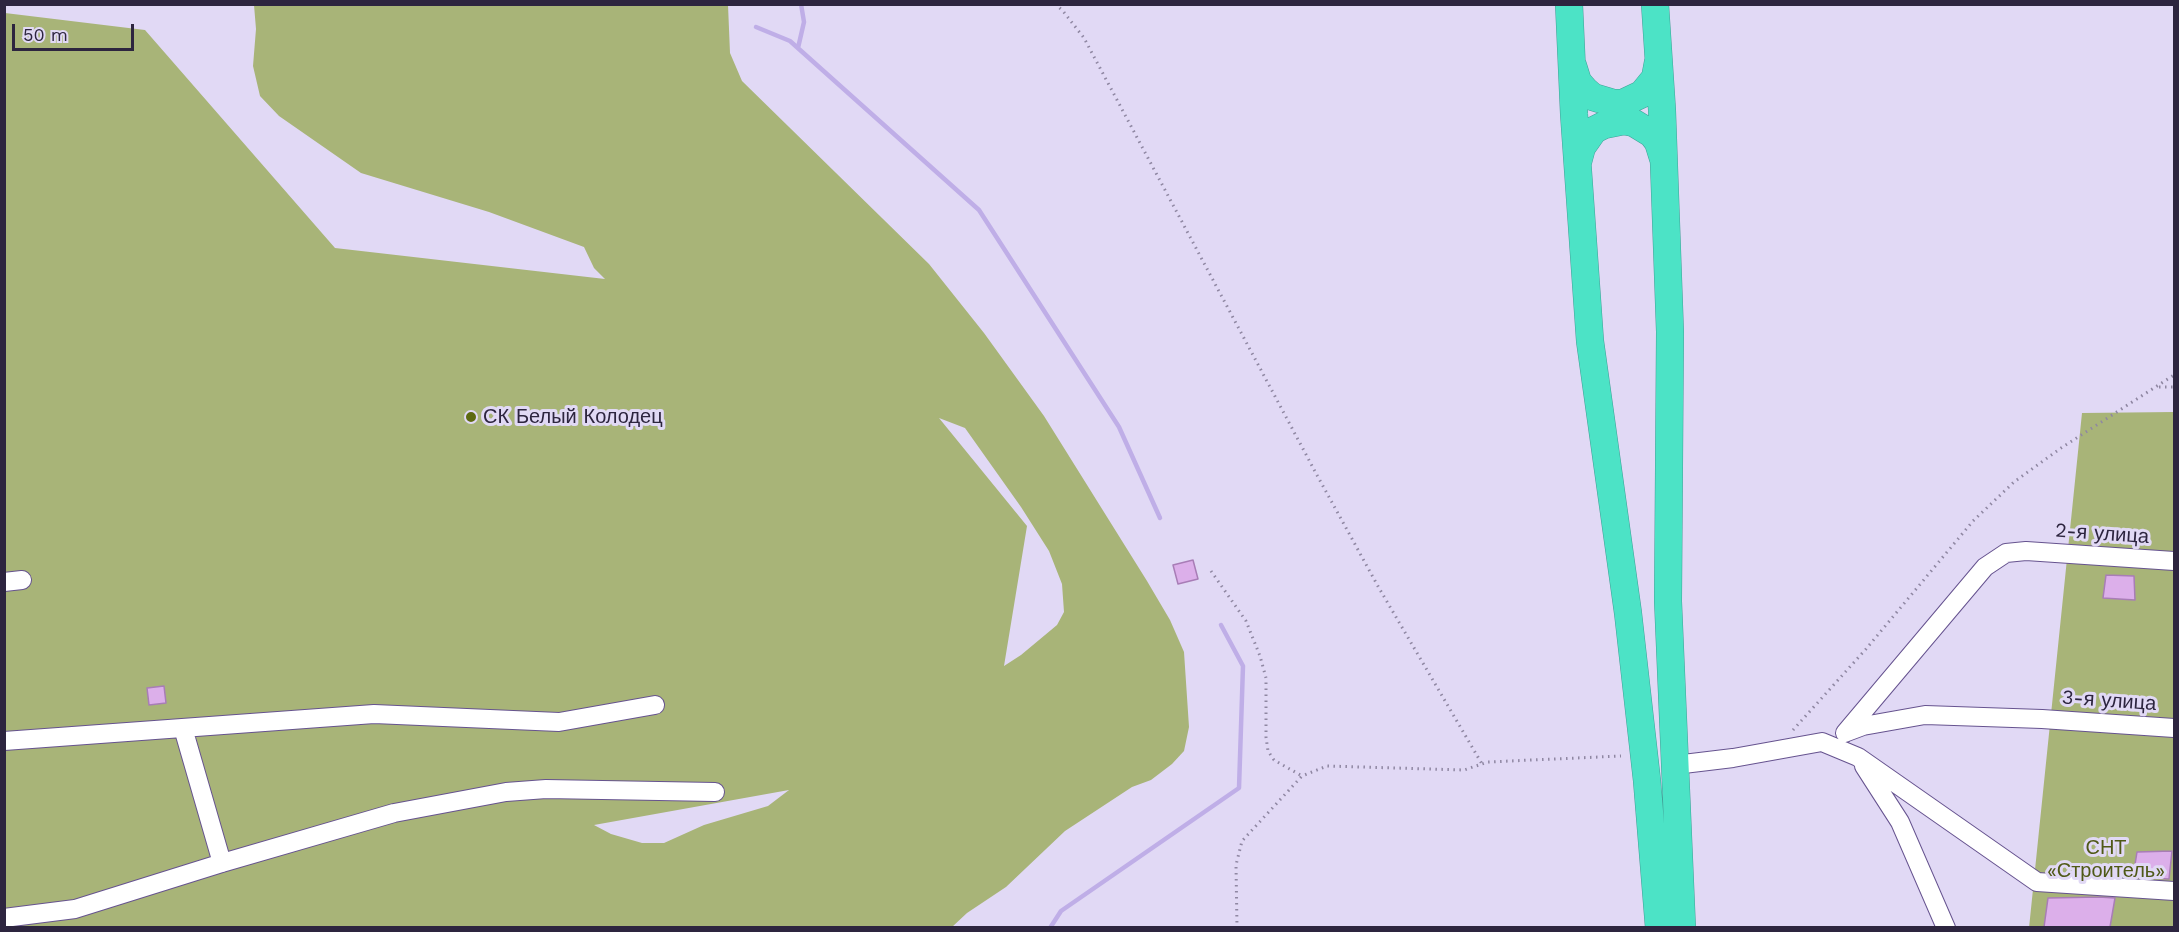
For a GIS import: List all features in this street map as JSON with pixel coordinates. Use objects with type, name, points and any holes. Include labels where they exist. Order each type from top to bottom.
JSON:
[{"type":"highway","points":[[1569,4],[1590,341],[1629,624],[1647,781],[1659,927]]},
{"type":"highway","points":[[1655,4],[1670,332],[1668,601],[1682,927]]},
{"type":"highway","points":[[1572,62],[1578,82],[1585,90],[1593,97],[1613,103],[1633,99],[1649,87],[1658,68],[1658,57]]},
{"type":"highway","points":[[1578,167],[1582,147],[1594,130],[1604,125],[1624,121],[1634,123],[1652,134],[1662,152],[1664,162]]},
{"type":"street","name":"2-я улица","points":[[1845,733],[1985,567],[2006,553],[2026,551],[2175,561]]},
{"type":"street","points":[[4,741],[374,714],[559,722],[655,705]]},
{"type":"street","name":"3-я улица","points":[[1675,765],[1733,758],[1822,742],[1863,726],[1925,715],[2042,719],[2175,728]]},
{"type":"street","points":[[183,728],[222,863]]},
{"type":"street","points":[[1822,742],[1858,757],[2037,882],[2175,891]]},
{"type":"street","points":[[1858,757],[1900,822],[1946,927]]},
{"type":"street","points":[[4,918],[75,909],[394,813],[506,792],[546,789],[715,792]]},
{"type":"path","points":[[1055,4],[1064,11],[1084,38],[1318,477],[1379,588],[1482,764]]},
{"type":"path","points":[[1776,749],[1866,649],[1973,521],[2014,482],[2175,375]]},
{"type":"path","points":[[2157,387],[2175,387]]},
{"type":"path","points":[[1211,571],[1246,621],[1260,656],[1266,678],[1268,751],[1274,760],[1302,776]]},
{"type":"path","points":[[1236,927],[1236,865],[1242,841],[1302,776],[1327,766],[1464,770],[1488,762],[1621,756]]},
{"type":"green space","name":"СК Белый Колодец","points":[[254,5],[728,5],[730,53],[742,81],[929,264],[984,333],[1044,416],[1147,581],[1170,620],[1184,652],[1189,727],[1184,751],[1172,764],[1151,780],[1132,787],[1065,831],[1006,887],[967,913],[952,927],[5,928],[5,13],[145,30],[335,248],[605,279],[594,268],[584,247],[489,212],[361,173],[279,116],[260,96],[253,66],[256,29]],"holes":[[[939,418],[965,428],[1049,551],[1062,584],[1064,612],[1057,625],[1004,666],[1027,526]],[[789,790],[768,806],[704,825],[664,843],[642,843],[611,834],[594,825]]]},
{"type":"green space","name":"СНТ «Строитель»","points":[[2174,412],[2174,927],[2029,928],[2082,413]]},
{"type":"building","points":[[1193,560],[1198,579],[1178,584],[1173,565]]},
{"type":"building","points":[[2106,575],[2134,576],[2135,600],[2103,598]]},
{"type":"building","points":[[164,686],[166,703],[149,705],[147,688]]},
{"type":"building","points":[[2172,851],[2169,879],[2133,877],[2137,852]]},
{"type":"building","points":[[2048,898],[2115,898],[2110,927],[2044,927]]},
{"type":"waterway","points":[[798,48],[804,22],[801,4]]},
{"type":"waterway","points":[[756,27],[790,41],[979,210],[1119,427],[1160,518]]},
{"type":"waterway","points":[[1050,928],[1061,911],[1239,788],[1243,666],[1221,625]]},
{"type":"place","name":"СК Белый Колодец","points":[[471,417]]}]
